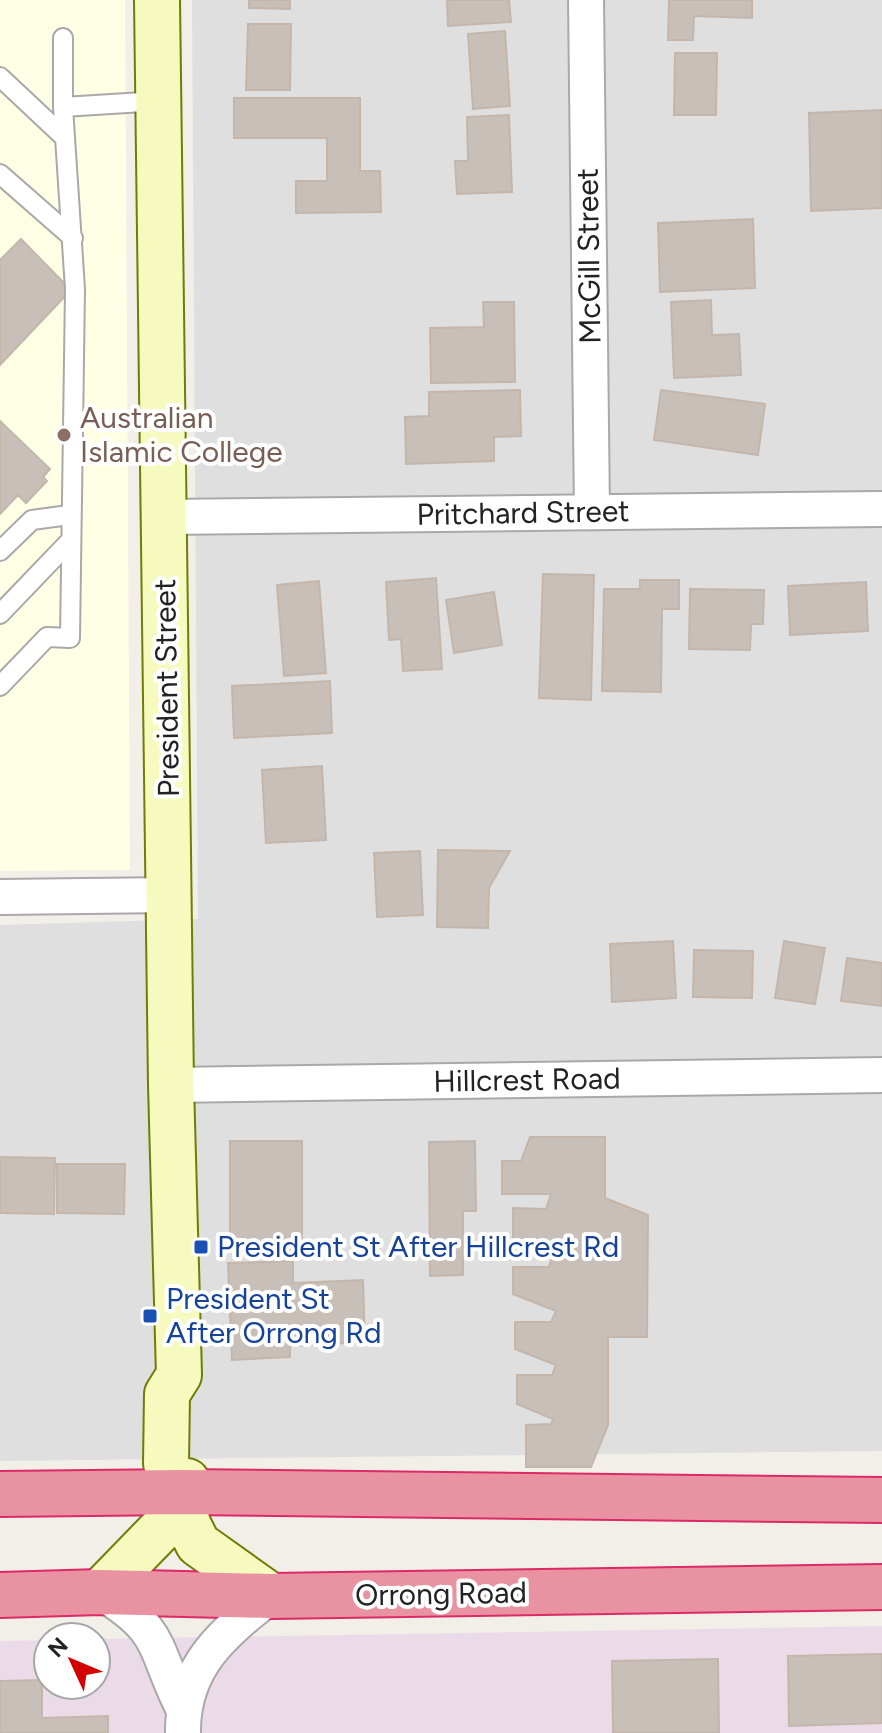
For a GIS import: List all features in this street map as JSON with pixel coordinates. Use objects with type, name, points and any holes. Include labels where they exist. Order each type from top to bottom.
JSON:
[{"type":"highway","points":[[0,1494],[181,1492],[882,1500]]},
{"type":"highway","name":"Orrong Road","points":[[0,1595],[100,1592],[271,1596],[882,1587]]},
{"type":"street","name":"President Street","points":[[157,0],[171,1085],[179,1375],[167,1394],[166,1464],[181,1492],[188,1524],[198,1544],[271,1596]]},
{"type":"street","name":"McGill Street","points":[[586,0],[592,512]]},
{"type":"street","name":"Pritchard Street","points":[[164,517],[882,509]]},
{"type":"street","points":[[0,897],[170,895]]},
{"type":"street","name":"Hillcrest Road","points":[[171,1085],[882,1075]]},
{"type":"street","points":[[181,1492],[166,1524],[100,1592],[128,1608],[149,1628],[183,1720]]},
{"type":"street","points":[[694,1500],[882,1515]]},
{"type":"street","points":[[183,1720],[197,1672],[218,1638],[271,1596]]},
{"type":"lane","points":[[0,686],[47,637],[70,638],[73,238],[64,137],[63,38]]},
{"type":"lane","points":[[0,77],[64,137]]},
{"type":"lane","points":[[63,107],[159,101]]},
{"type":"lane","points":[[0,174],[73,238]]},
{"type":"lane","points":[[0,551],[32,520],[69,515]]},
{"type":"lane","points":[[0,614],[69,542]]},
{"type":"shaded area","name":"Australian Islamic College","points":[[0,0],[125,0],[130,870],[0,871]]},
{"type":"shaded area","points":[[192,0],[882,0],[882,1451],[0,1461],[0,925],[198,919]]},
{"type":"shaded area","points":[[882,1626],[882,1733],[0,1733],[0,1641],[32,1640],[32,1701],[112,1701],[112,1639]]},
{"type":"building","points":[[249,0],[290,0],[290,9],[249,8]]},
{"type":"building","points":[[447,0],[509,0],[511,22],[448,26]]},
{"type":"building","points":[[669,0],[752,0],[752,18],[694,16],[693,40],[668,40]]},
{"type":"building","points":[[248,24],[291,24],[290,90],[246,90]]},
{"type":"building","points":[[505,31],[510,106],[473,109],[468,34]]},
{"type":"building","points":[[675,53],[717,53],[716,115],[674,115]]},
{"type":"building","points":[[234,98],[360,98],[360,171],[380,171],[381,212],[296,213],[296,181],[327,181],[327,138],[234,138]]},
{"type":"building","points":[[882,110],[882,208],[811,211],[809,113]]},
{"type":"building","points":[[509,115],[512,192],[457,194],[455,161],[468,161],[467,117]]},
{"type":"building","points":[[753,219],[755,288],[660,292],[658,223]]},
{"type":"building","points":[[21,239],[71,290],[0,365],[0,260]]},
{"type":"building","points":[[711,300],[712,335],[739,334],[741,375],[674,378],[671,302]]},
{"type":"building","points":[[483,302],[514,302],[515,382],[431,383],[430,328],[484,327]]},
{"type":"building","points":[[520,390],[521,436],[494,437],[494,461],[406,464],[405,417],[429,416],[429,392]]},
{"type":"building","points":[[661,390],[765,404],[758,455],[654,440]]},
{"type":"building","points":[[0,421],[50,469],[43,477],[47,481],[26,503],[18,495],[0,514]]},
{"type":"building","points":[[543,574],[594,575],[591,700],[539,698]]},
{"type":"building","points":[[436,578],[442,669],[403,671],[401,639],[389,640],[386,582]]},
{"type":"building","points":[[640,580],[679,580],[679,609],[662,609],[661,692],[602,691],[604,589],[640,589]]},
{"type":"building","points":[[319,581],[326,673],[284,676],[277,585]]},
{"type":"building","points":[[866,582],[868,631],[790,635],[788,586]]},
{"type":"building","points":[[690,589],[764,590],[763,624],[751,624],[750,650],[689,649]]},
{"type":"building","points":[[494,592],[502,645],[454,653],[446,600]]},
{"type":"building","points":[[330,681],[332,733],[234,738],[232,686]]},
{"type":"building","points":[[322,766],[326,840],[266,843],[262,770]]},
{"type":"building","points":[[438,850],[510,851],[489,888],[488,928],[437,927]]},
{"type":"building","points":[[420,851],[423,915],[377,917],[374,853]]},
{"type":"building","points":[[673,941],[676,998],[612,1002],[610,944]]},
{"type":"building","points":[[784,941],[825,948],[815,1004],[775,998]]},
{"type":"building","points":[[694,950],[753,951],[752,998],[693,997]]},
{"type":"building","points":[[847,958],[882,963],[882,1006],[841,1001]]},
{"type":"building","points":[[530,1137],[605,1137],[605,1198],[648,1215],[647,1337],[608,1337],[608,1425],[591,1467],[526,1467],[526,1425],[551,1424],[553,1419],[517,1404],[517,1375],[552,1375],[556,1365],[515,1349],[515,1322],[551,1322],[556,1311],[513,1294],[513,1267],[549,1267],[552,1257],[513,1241],[513,1208],[546,1209],[551,1194],[502,1194],[502,1161],[521,1161]]},
{"type":"building","points":[[230,1141],[302,1141],[302,1250],[230,1250]]},
{"type":"building","points":[[475,1141],[476,1211],[463,1211],[463,1275],[430,1276],[429,1142]]},
{"type":"building","points":[[0,1157],[55,1158],[54,1214],[0,1213]]},
{"type":"building","points":[[57,1164],[125,1164],[124,1214],[57,1213]]},
{"type":"building","points":[[293,1261],[293,1283],[363,1280],[365,1342],[290,1346],[290,1357],[232,1360],[228,1263]]},
{"type":"building","points":[[882,1654],[882,1723],[789,1726],[788,1656]]},
{"type":"building","points":[[718,1659],[719,1733],[613,1733],[612,1661]]},
{"type":"building","points":[[32,1680],[32,1701],[42,1701],[42,1718],[108,1716],[108,1733],[0,1733],[0,1681]]},
{"type":"place","name":"Australian Islamic College","points":[[64,435]]},
{"type":"place","name":"President St After Hillcrest Rd","points":[[201,1247]]},
{"type":"place","name":"President St After Orrong Rd","points":[[150,1316]]}]
